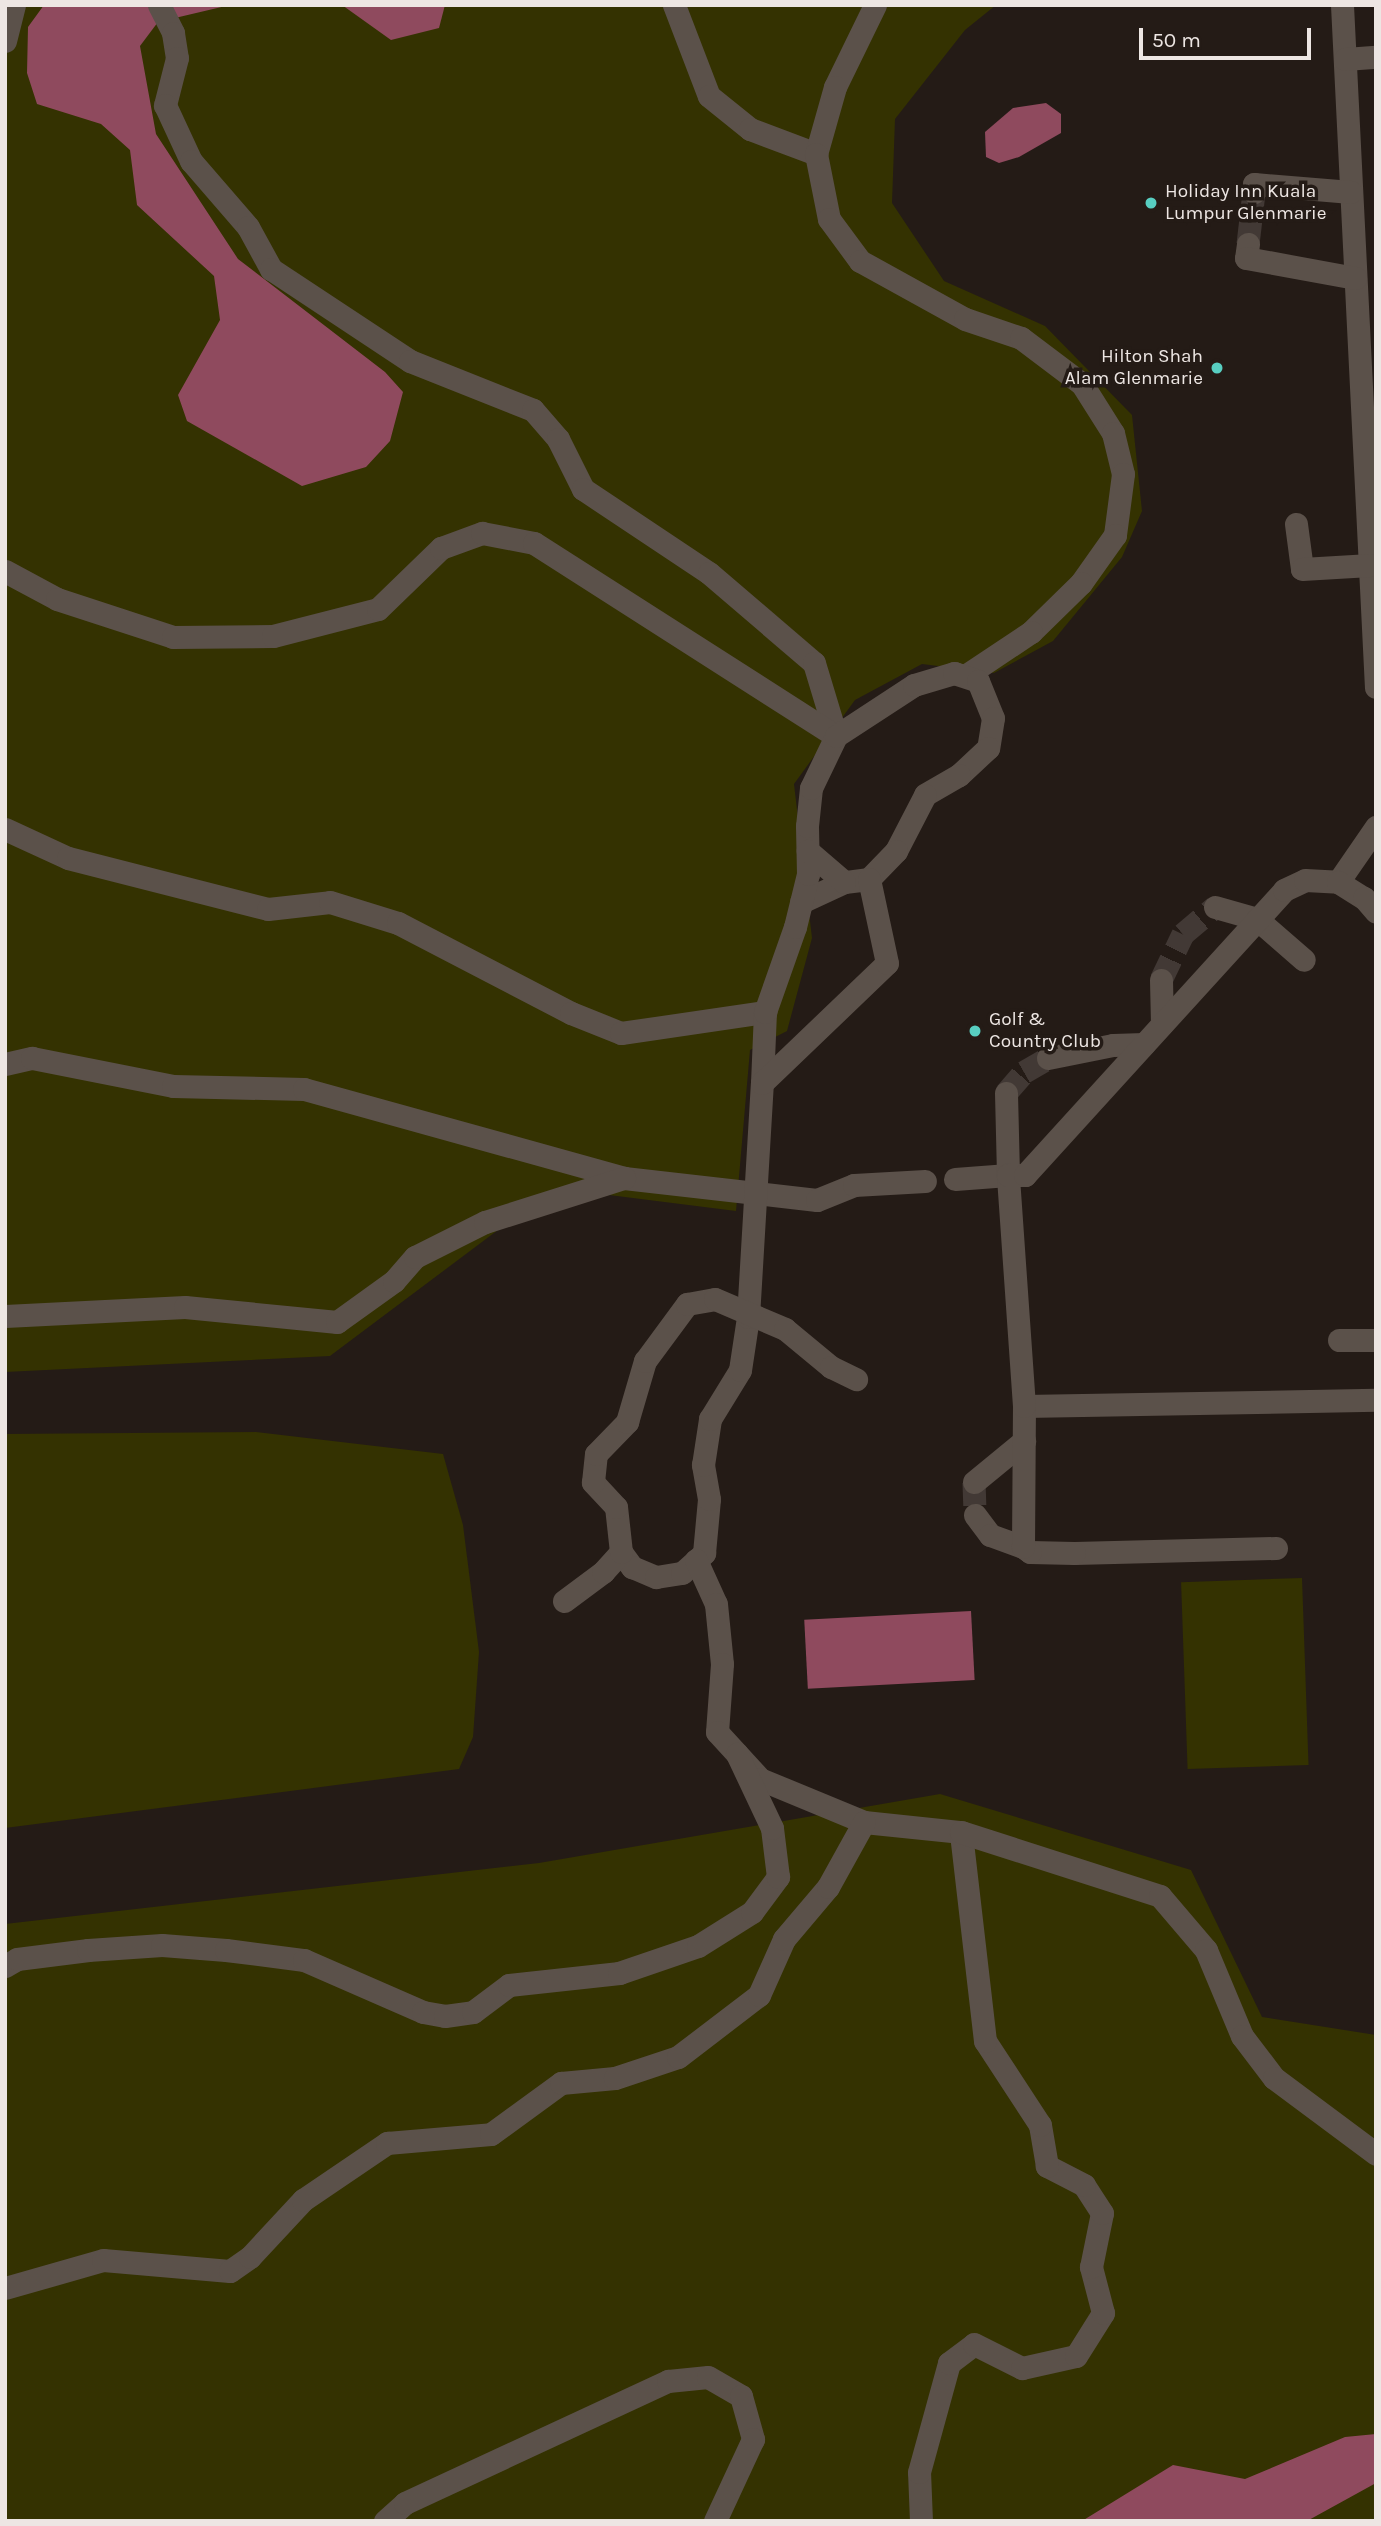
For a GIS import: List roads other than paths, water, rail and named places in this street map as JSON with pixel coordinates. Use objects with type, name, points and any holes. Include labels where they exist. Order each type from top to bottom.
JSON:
[{"type":"street","points":[[5,41],[14,5]]},
{"type":"street","points":[[159,5],[173,33],[177,58],[165,105],[191,161],[248,227],[271,270],[410,360],[533,411],[558,439],[583,489],[709,573],[814,663],[836,736]]},
{"type":"street","points":[[674,5],[709,96],[750,130],[816,153]]},
{"type":"street","points":[[875,5],[835,87],[816,153],[829,219],[860,261],[965,319],[1021,338],[1082,384],[1113,433],[1124,474],[1115,535],[1082,583],[1031,632],[965,676]]},
{"type":"street","points":[[1342,5],[1376,687]]},
{"type":"street","points":[[1345,58],[1376,57]]},
{"type":"street","points":[[1254,192],[1254,184],[1351,192]]},
{"type":"street","points":[[1248,244],[1246,258],[1355,278]]},
{"type":"street","points":[[1296,524],[1302,569],[1372,571]]},
{"type":"street","points":[[5,570],[57,599],[173,637],[273,636],[378,610],[441,548],[482,533],[534,542],[836,736]]},
{"type":"street","points":[[801,902],[844,882],[869,879],[896,851],[925,795],[959,775],[988,748],[993,718],[978,681],[954,673],[914,685],[836,736],[811,788],[801,902],[765,1012],[748,1317],[740,1370],[710,1419],[703,1465],[709,1499],[704,1553],[682,1573],[656,1577],[632,1567],[621,1552],[616,1507],[593,1482],[596,1454],[627,1422],[645,1361],[687,1304],[716,1300],[748,1317],[785,1329],[831,1367],[856,1379]]},
{"type":"street","points":[[1338,882],[1376,827]]},
{"type":"street","points":[[5,829],[68,858],[268,909],[330,902],[398,923],[571,1013],[621,1033],[765,1012]]},
{"type":"street","points":[[807,851],[844,882]]},
{"type":"street","points":[[762,1083],[887,963],[869,879]]},
{"type":"street","points":[[955,1179],[1025,1175],[1257,919],[1294,884],[1338,882],[1364,898],[1376,912]]},
{"type":"street","points":[[1215,907],[1257,919],[1304,961]]},
{"type":"street","points":[[1161,980],[1163,1024]]},
{"type":"street","points":[[1048,1058],[1103,1046],[1144,1044]]},
{"type":"street","points":[[5,1064],[32,1058],[173,1086],[304,1089],[624,1178],[817,1200],[853,1185],[925,1181]]},
{"type":"street","points":[[1006,1093],[1008,1175],[1024,1406],[1023,1547]]},
{"type":"street","points":[[5,1316],[186,1307],[337,1322],[394,1280],[415,1257],[473,1228],[624,1178]]},
{"type":"street","points":[[1339,1340],[1376,1340]]},
{"type":"street","points":[[1350,1398],[1376,1383]]},
{"type":"street","points":[[1024,1406],[1350,1398],[1376,1400]]},
{"type":"street","points":[[974,1482],[1024,1441]]},
{"type":"street","points":[[975,1515],[990,1535],[1030,1552],[1276,1548]]},
{"type":"street","points":[[564,1601],[603,1572],[621,1552]]},
{"type":"street","points":[[696,1560],[716,1604],[722,1664],[717,1732],[760,1779],[864,1822],[961,1832],[1160,1896],[1206,1950],[1242,2036],[1274,2078],[1376,2154]]},
{"type":"street","points":[[5,1966],[17,1959],[88,1950],[162,1945],[226,1950],[304,1960],[423,2012],[445,2016],[473,2011],[509,1985],[618,1973],[698,1946],[752,1912],[778,1877],[772,1828],[737,1754]]},
{"type":"street","points":[[5,2288],[103,2260],[230,2271],[250,2258],[303,2200],[387,2143],[491,2134],[561,2083],[615,2078],[678,2057],[759,1994],[784,1939],[828,1887],[864,1822]]},
{"type":"street","points":[[921,2521],[919,2472],[949,2363],[974,2344],[1022,2368],[1076,2356],[1103,2313],[1091,2267],[1102,2213],[1084,2186],[1047,2166],[1040,2125],[985,2041],[961,1832]]},
{"type":"street","points":[[385,2521],[405,2504],[668,2381],[708,2377],[741,2396],[753,2440],[715,2521]]},
{"type":"tunnel","points":[[1248,244],[1254,192]]},
{"type":"tunnel","points":[[1161,980],[1183,934],[1215,907]]},
{"type":"tunnel","points":[[1006,1093],[1024,1072],[1048,1058]]},
{"type":"tunnel","points":[[974,1482],[975,1515]]},
{"type":"place","name":"Holiday Inn Kuala Lumpur Glenmarie","points":[[1151,203]]},
{"type":"place","name":"Hilton Shah Alam Glenmarie","points":[[1217,368]]},
{"type":"place","name":"Golf & Country Club","points":[[975,1031]]}]
